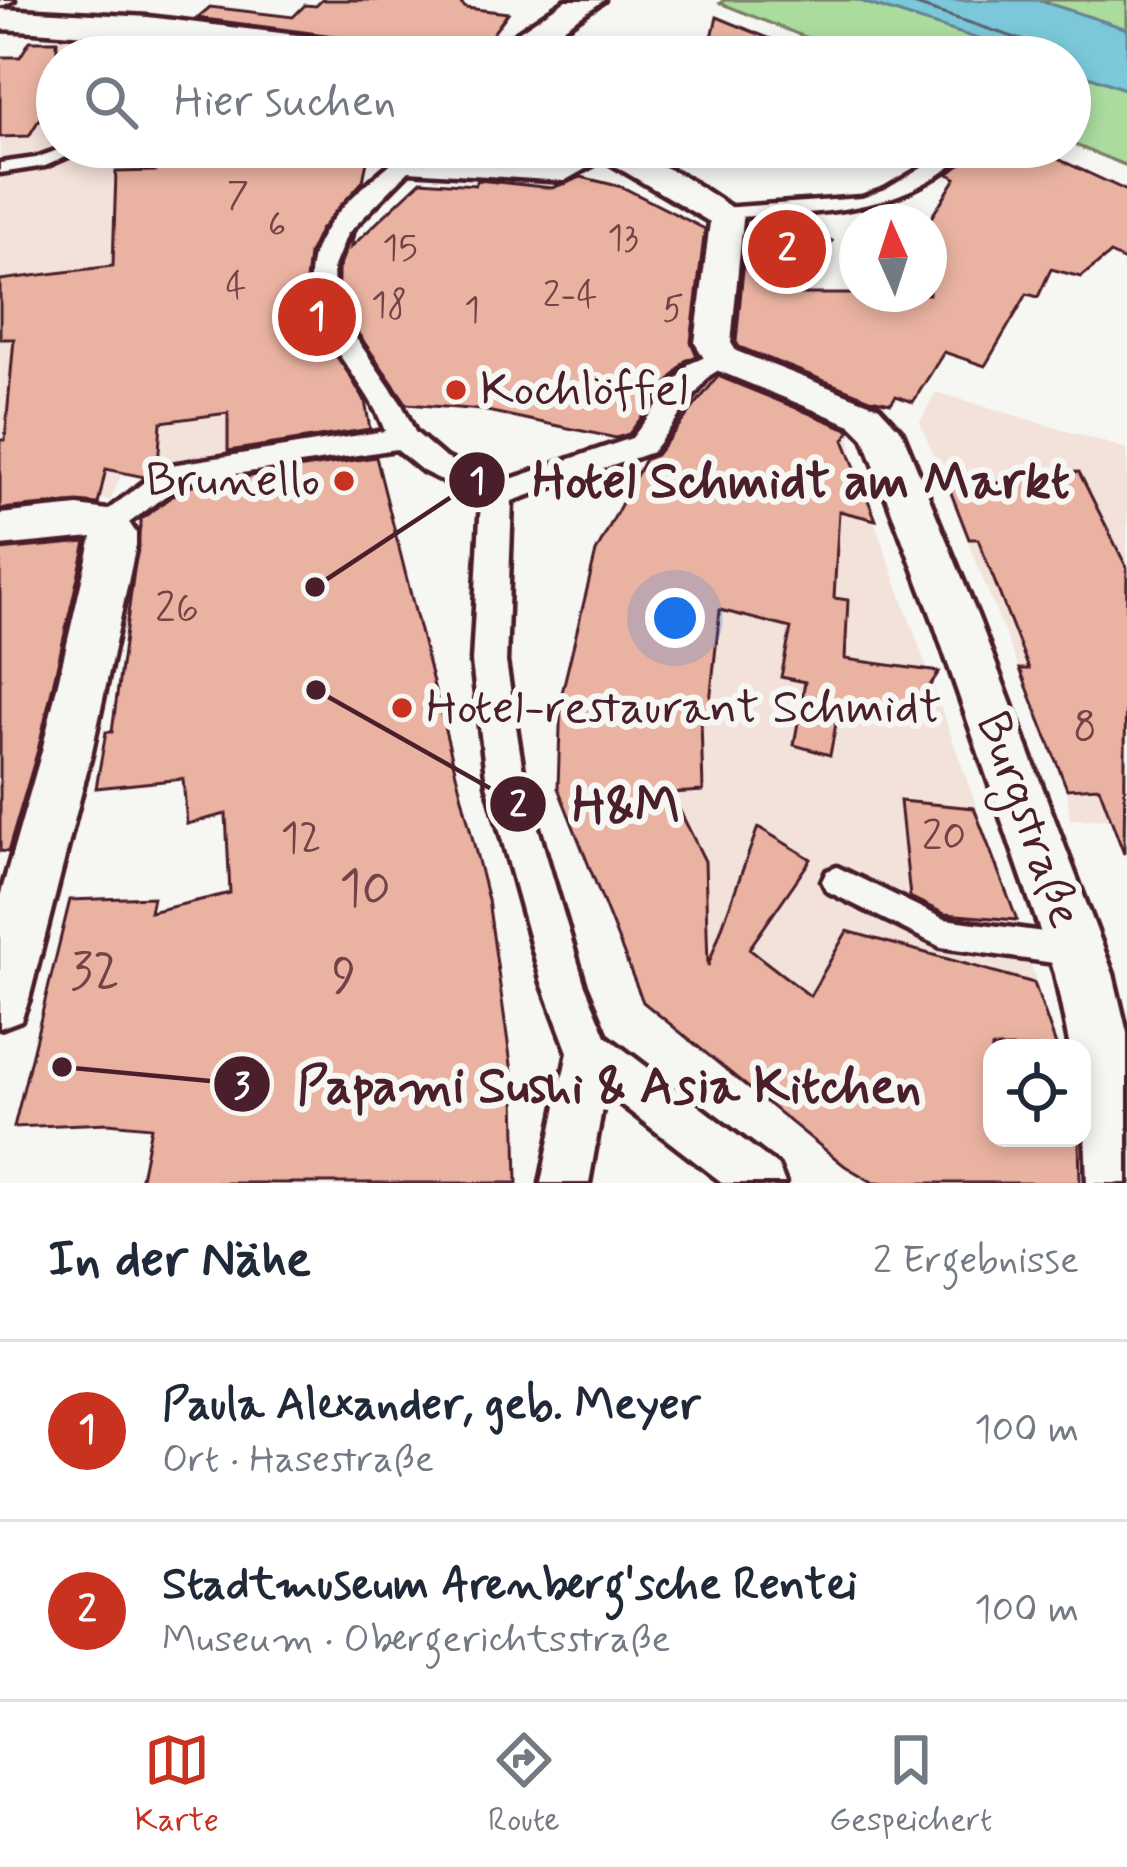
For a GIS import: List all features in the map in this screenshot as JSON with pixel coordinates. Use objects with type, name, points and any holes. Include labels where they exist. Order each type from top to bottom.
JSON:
[{"type":"street","points":[[531,36],[588,0]]},
{"type":"street","points":[[0,19],[119,25],[173,36]]},
{"type":"street","points":[[399,168],[380,184],[326,249],[323,272],[328,316],[393,414],[403,438],[426,458],[497,495],[642,445],[699,370],[722,359],[713,344],[730,226],[722,213],[638,168]]},
{"type":"street","points":[[514,168],[564,174],[573,168]]},
{"type":"street","name":"Burgstraße","points":[[722,359],[865,416],[882,432],[956,620],[1075,951],[1107,1077],[1120,1183]]},
{"type":"street","points":[[0,530],[77,521],[106,523],[176,473],[403,438]]},
{"type":"street","points":[[497,495],[489,662],[506,784],[563,982],[590,1052],[761,1183]]},
{"type":"street","points":[[4,973],[67,751],[114,545],[114,533],[106,523]]},
{"type":"street","points":[[566,1183],[590,1052]]},
{"type":"lane","points":[[0,169],[36,163]]},
{"type":"lane","points":[[722,213],[864,203],[891,194],[934,168]]},
{"type":"lane","points":[[837,880],[941,933],[1075,951]]},
{"type":"shaded area","points":[[30,41],[36,41],[36,168],[351,168],[298,240],[301,336],[366,399],[371,434],[158,463],[127,462],[110,500],[42,497],[38,507],[0,508],[0,57],[20,57]]},
{"type":"shaded area","points":[[717,379],[851,428],[852,459],[1017,920],[1054,1039],[983,1039],[983,1147],[1079,1147],[1080,1183],[874,1183],[845,1167],[643,1002],[558,788],[561,702],[585,590],[599,552]]},
{"type":"shaded area","points":[[936,392],[1127,449],[1127,819],[1070,819],[1067,789],[920,422]]},
{"type":"green space","points":[[857,0],[969,36],[802,36],[720,3]]},
{"type":"green space","points":[[1038,0],[1127,0],[1127,29],[1050,4]]},
{"type":"green space","points":[[1091,77],[1127,90],[1127,166],[1091,151]]},
{"type":"water","points":[[857,0],[1038,0],[1127,29],[1127,90],[1091,77],[1091,36],[969,36]]},
{"type":"building","points":[[322,0],[456,0],[466,8],[508,13],[491,36],[334,36],[197,18],[210,7],[293,17],[305,5],[316,6]]},
{"type":"building","points":[[717,17],[763,36],[712,36]]},
{"type":"building","points":[[30,41],[36,41],[36,124],[29,136],[0,137],[0,57],[20,57]]},
{"type":"building","points":[[366,168],[363,181],[320,230],[309,254],[306,281],[312,313],[365,401],[370,429],[228,451],[228,413],[161,422],[158,466],[144,477],[106,469],[98,504],[0,509],[0,440],[5,440],[14,339],[0,339],[0,280],[113,266],[116,172]]},
{"type":"building","points":[[956,168],[1077,168],[1127,191],[1127,262],[1110,254],[1081,277],[1051,269],[1038,297],[1027,294],[985,366],[944,352],[913,402],[896,396],[891,403],[870,399],[739,347],[745,249],[764,223],[832,241],[800,294],[839,294],[839,312],[947,312],[947,204],[940,204],[956,178],[948,174]]},
{"type":"building","points":[[581,177],[622,187],[705,229],[691,342],[697,356],[685,361],[629,434],[616,438],[482,410],[407,404],[357,332],[338,290],[338,270],[351,237],[354,234],[351,247],[421,181],[475,185],[478,180],[552,188]]},
{"type":"building","points":[[718,376],[850,430],[844,440],[876,520],[839,511],[834,598],[848,600],[845,659],[939,672],[907,719],[840,703],[830,755],[794,745],[805,682],[781,677],[791,628],[720,610],[708,720],[701,719],[703,791],[671,793],[705,861],[708,966],[758,827],[811,859],[749,949],[810,996],[847,931],[1034,983],[1054,1039],[983,1039],[983,1147],[1079,1147],[1080,1183],[874,1183],[845,1166],[643,1002],[558,788],[561,697],[596,552],[645,459],[656,455]]},
{"type":"building","points":[[376,457],[488,900],[515,1093],[517,1183],[140,1183],[151,1127],[108,1123],[14,1127],[70,900],[153,897],[150,912],[230,893],[226,814],[187,824],[183,779],[96,788],[106,732],[112,732],[141,519],[186,486]]},
{"type":"building","points":[[1079,472],[1127,568],[1124,854],[1099,787],[1067,789],[1020,669],[1029,669],[978,539],[969,539],[948,485],[1019,482],[1015,474]]},
{"type":"building","points":[[86,542],[38,750],[8,852],[0,851],[0,550]]},
{"type":"building","points":[[900,801],[974,808],[1017,920],[945,914],[910,897]]},
{"type":"place","name":"Stadtmuseum Arenberg'sche Rentei","points":[[787,249]]},
{"type":"place","name":"Paula Alexander, geb. Meyer","points":[[317,317]]},
{"type":"place","name":"Kochlöffel","points":[[456,390]]},
{"type":"place","name":"Brunello","points":[[344,481]]},
{"type":"place","name":"Hotel Schmidt am Markt","points":[[315,587]]},
{"type":"place","name":"H&M","points":[[316,690]]},
{"type":"place","name":"Hotel-restaurant Schmidt","points":[[402,708]]},
{"type":"place","name":"Papami Sushi & Asia Kitchen","points":[[62,1067]]}]
